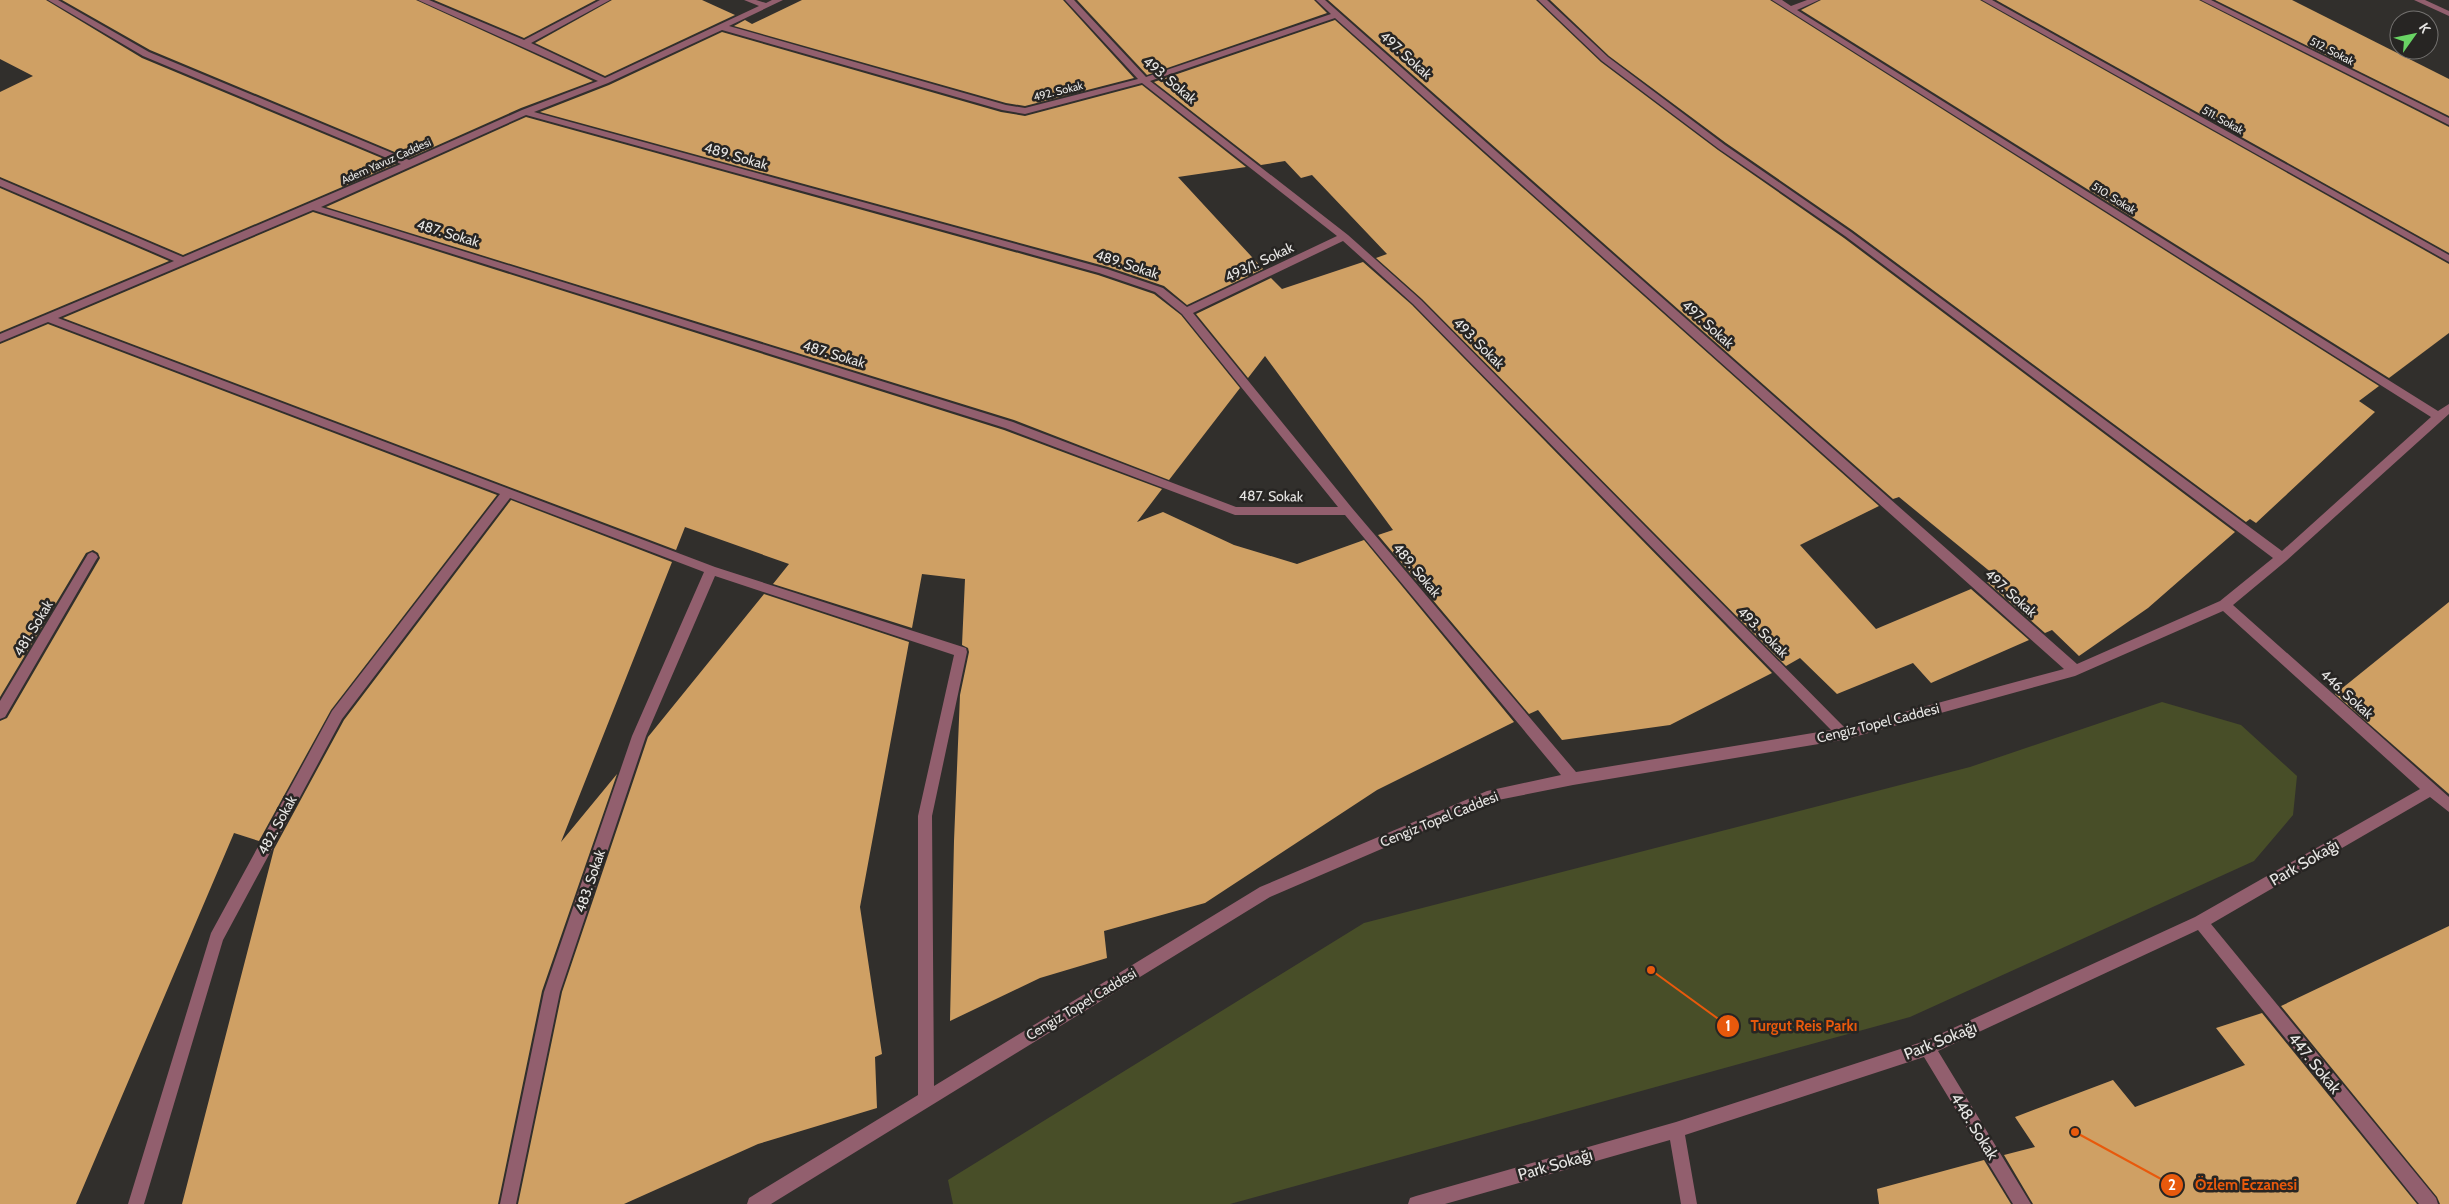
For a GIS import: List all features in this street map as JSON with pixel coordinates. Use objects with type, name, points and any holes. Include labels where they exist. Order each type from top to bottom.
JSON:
[{"type":"street","points":[[52,0],[146,54],[408,163]]},
{"type":"street","points":[[422,0],[524,43],[605,81]]},
{"type":"street","points":[[524,43],[606,0]]},
{"type":"street","points":[[748,0],[766,6]]},
{"type":"street","name":"Adem Yavuz Caddesi","points":[[0,338],[312,206],[525,112],[605,81],[779,0]]},
{"type":"street","name":"493. Sokak","points":[[1069,0],[1144,80],[1344,238],[1417,302],[1843,734]]},
{"type":"street","name":"497. Sokak","points":[[1320,0],[2076,671]]},
{"type":"street","points":[[1542,0],[1605,59],[1722,148],[1848,234],[2282,558]]},
{"type":"street","name":"510. Sokak","points":[[1776,0],[2439,417]]},
{"type":"street","points":[[1791,10],[1815,0]]},
{"type":"street","name":"511. Sokak","points":[[1986,0],[2449,259]]},
{"type":"street","name":"512. Sokak","points":[[2205,0],[2449,122]]},
{"type":"street","points":[[2418,0],[2449,14]]},
{"type":"street","name":"492. Sokak","points":[[722,27],[1005,108],[1025,111],[1144,80],[1338,14]]},
{"type":"street","name":"489. Sokak","points":[[525,112],[1103,271],[1159,290],[1186,312],[1348,511],[1573,779]]},
{"type":"street","points":[[0,182],[181,260]]},
{"type":"street","name":"487. Sokak","points":[[312,206],[1009,425],[1236,511],[1348,511]]},
{"type":"street","name":"493/1. Sokak","points":[[1186,312],[1344,238]]},
{"type":"street","points":[[48,318],[711,570],[961,652],[925,816],[926,1098]]},
{"type":"street","name":"Cengiz Topel Caddesi","points":[[755,1204],[1265,892],[1492,795],[1573,779],[1843,734],[2076,671],[2224,604],[2282,558],[2449,408]]},
{"type":"street","name":"482. Sokak","points":[[136,1204],[216,938],[337,715],[508,492]]},
{"type":"street","name":"481. Sokak","points":[[0,713],[92,558]]},
{"type":"street","name":"483. Sokak","points":[[508,1204],[552,992],[639,736],[711,570]]},
{"type":"street","name":"446. Sokak","points":[[2224,604],[2449,806]]},
{"type":"street","name":"Park Sokağı","points":[[1416,1204],[1676,1130],[1927,1048],[2200,922],[2430,790]]},
{"type":"street","name":"447. Sokak","points":[[2200,922],[2430,1204]]},
{"type":"street","name":"448. Sokak","points":[[1927,1048],[2023,1204]]},
{"type":"street","points":[[1676,1130],[1689,1204]]},
{"type":"green space","points":[[2162,702],[2241,725],[2297,776],[2293,815],[2254,861],[1910,1017],[1230,1204],[953,1204],[948,1180],[1364,923],[1970,767]]},
{"type":"building","points":[[0,0],[46,0],[142,58],[396,164],[183,255],[0,177],[0,92],[33,76],[0,59]]},
{"type":"building","points":[[62,0],[416,0],[593,81],[521,108],[409,158],[150,50]]},
{"type":"building","points":[[434,0],[596,0],[524,38]]},
{"type":"building","points":[[612,0],[702,0],[735,15],[605,76],[535,43]]},
{"type":"building","points":[[802,0],[1063,0],[1134,78],[1025,106],[1006,103],[734,26],[745,20],[752,24]]},
{"type":"building","points":[[1077,0],[1314,0],[1327,13],[1147,75]]},
{"type":"building","points":[[1328,0],[1536,0],[1601,62],[1718,150],[1844,238],[2235,532],[2148,608],[2079,656],[2052,630],[2045,633],[1987,582],[1998,578],[1899,497],[1893,499]]},
{"type":"building","points":[[1550,0],[1770,0],[2379,386],[2359,401],[2375,412],[2256,523],[2250,519],[2246,522],[1852,230],[1726,143],[1609,56]]},
{"type":"building","points":[[1821,0],[1980,0],[2449,264],[2449,333],[2389,378],[1801,10]]},
{"type":"building","points":[[1996,0],[2199,0],[2449,127],[2449,253]]},
{"type":"building","points":[[2215,0],[2292,0],[2389,49],[2389,60],[2411,60],[2449,79],[2449,116]]},
{"type":"building","points":[[1335,20],[1879,506],[1800,545],[1876,629],[1971,589],[2029,640],[1931,683],[1913,663],[1837,694],[1800,658],[1786,666],[1422,299],[1376,258],[1387,254],[1312,175],[1301,178],[1285,161],[1261,165],[1154,82]]},
{"type":"building","points":[[722,32],[1001,112],[1025,116],[1142,85],[1246,167],[1178,177],[1263,269],[1187,305],[1164,286],[1108,267],[540,112],[609,85]]},
{"type":"building","points":[[526,117],[1098,275],[1154,294],[1181,315],[1240,388],[1169,480],[1014,420],[326,207]]},
{"type":"building","points":[[0,188],[169,261],[0,332]]},
{"type":"building","points":[[313,212],[1004,430],[1162,489],[1137,522],[1163,512],[1234,545],[1297,564],[1364,540],[1514,722],[1377,790],[1205,903],[1104,931],[1107,958],[1040,978],[950,1021],[954,841],[960,695],[969,652],[968,648],[962,645],[965,579],[922,574],[912,628],[773,584],[789,564],[685,527],[676,550],[63,318]]},
{"type":"building","points":[[1363,262],[1412,305],[1772,673],[1670,725],[1562,740],[1538,710],[1529,714],[1378,535],[1393,530],[1265,356],[1248,378],[1196,314],[1271,278],[1282,289]]},
{"type":"building","points":[[48,324],[497,495],[331,710],[259,841],[234,833],[76,1204],[0,1204],[0,721],[7,718],[100,558],[98,553],[93,550],[86,553],[0,697],[0,344]]},
{"type":"building","points":[[511,500],[672,562],[561,842],[617,774],[542,991],[498,1204],[182,1204],[274,849],[344,720]]},
{"type":"building","points":[[764,594],[909,642],[860,907],[882,1054],[875,1057],[877,1108],[758,1144],[624,1204],[518,1204],[562,992],[648,737]]},
{"type":"building","points":[[2449,602],[2449,794],[2335,694]]},
{"type":"building","points":[[2449,926],[2449,1204],[2440,1204],[2437,1197],[2281,1006]]},
{"type":"building","points":[[2262,1013],[2417,1204],[2033,1204],[2004,1155],[2035,1147],[2015,1117],[2113,1080],[2135,1107],[2245,1065],[2216,1028]]},
{"type":"building","points":[[1984,1160],[2011,1204],[1879,1204],[1877,1189]]},
{"type":"place","name":"Turgut Reis Parkı","points":[[1651,970]]},
{"type":"place","name":"Özlem Eczanesi","points":[[2075,1132]]}]
